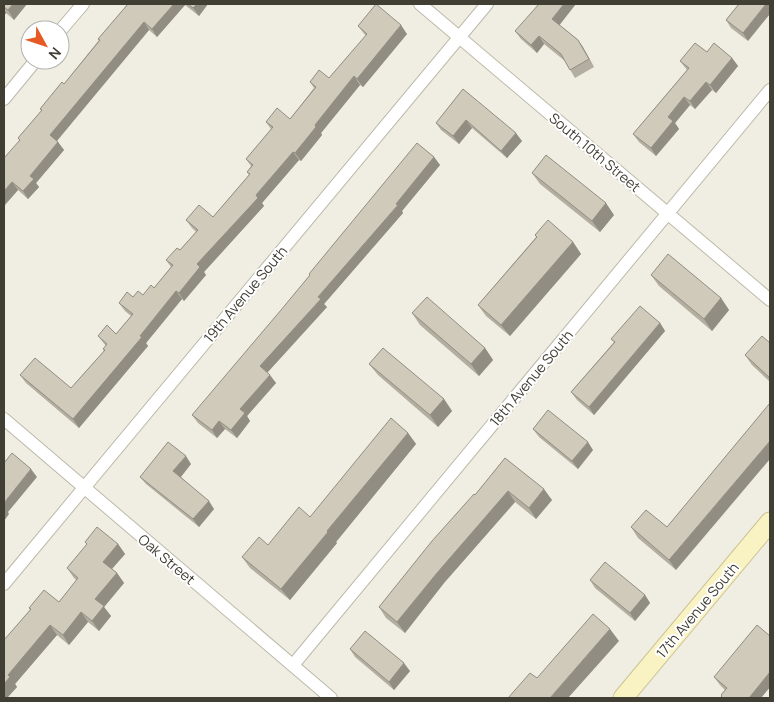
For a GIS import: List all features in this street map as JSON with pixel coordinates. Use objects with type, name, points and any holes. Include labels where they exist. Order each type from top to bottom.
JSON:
[{"type":"street","points":[[69,20],[83,4]]},
{"type":"street","name":"South 10th Street","points":[[420,4],[770,300]]},
{"type":"street","name":"19th Avenue South","points":[[4,584],[487,4]]},
{"type":"street","points":[[4,99],[28,70]]},
{"type":"street","name":"18th Avenue South","points":[[293,665],[770,90]]},
{"type":"street","name":"Oak Street","points":[[4,419],[331,698]]},
{"type":"street","name":"17th Avenue South","points":[[623,698],[770,522]]},
{"type":"building","points":[[4,4],[13,4],[8,10],[4,7]]},
{"type":"building","points":[[128,4],[174,4],[152,29],[144,22],[50,135],[58,142],[30,176],[34,179],[23,191],[12,182],[4,191],[4,158],[20,140],[18,138],[42,110],[40,109],[62,82],[64,84],[100,40],[98,39]]},
{"type":"building","points":[[188,4],[197,4],[193,8]]},
{"type":"building","points":[[376,4],[401,25],[357,79],[354,76],[295,153],[293,152],[256,195],[258,198],[197,264],[200,267],[179,293],[176,291],[140,336],[142,337],[73,419],[20,375],[35,358],[71,388],[105,350],[103,349],[107,344],[98,336],[107,325],[116,334],[133,314],[119,303],[127,292],[133,297],[138,291],[143,295],[151,285],[154,288],[173,265],[166,260],[177,248],[180,250],[198,230],[186,220],[199,205],[213,217],[250,174],[247,172],[253,165],[246,159],[273,127],[266,122],[277,108],[290,119],[316,87],[310,82],[319,70],[329,78],[367,34],[358,26]]},
{"type":"building","points":[[539,4],[564,4],[552,19],[578,40],[589,59],[570,70],[561,54],[539,36],[531,45],[515,31]]},
{"type":"building","points":[[739,4],[766,4],[743,33],[726,20]]},
{"type":"building","points":[[695,43],[707,52],[714,43],[732,58],[710,85],[706,82],[690,101],[684,97],[668,117],[673,121],[651,148],[633,134],[689,68],[680,61]]},
{"type":"building","points":[[463,89],[516,133],[501,151],[466,120],[453,136],[436,123]]},
{"type":"building","points":[[417,143],[434,157],[396,204],[398,205],[318,297],[321,299],[260,366],[270,375],[240,409],[245,413],[231,430],[219,421],[212,430],[192,415],[310,275]]},
{"type":"building","points":[[546,155],[606,203],[592,221],[532,173]]},
{"type":"building","points":[[548,220],[573,242],[501,325],[478,305],[537,237],[535,235]]},
{"type":"building","points":[[668,254],[721,298],[704,319],[651,275]]},
{"type":"building","points":[[427,297],[485,348],[471,364],[412,313]]},
{"type":"building","points":[[640,306],[660,323],[589,407],[571,392],[615,342],[611,339]]},
{"type":"building","points":[[762,336],[770,343],[770,378],[745,355]]},
{"type":"building","points":[[383,348],[444,399],[430,415],[369,364]]},
{"type":"building","points":[[770,403],[770,441],[669,560],[631,527],[646,510],[667,527]]},
{"type":"building","points":[[548,410],[588,442],[572,461],[533,429]]},
{"type":"building","points":[[391,418],[408,433],[281,589],[242,557],[259,537],[268,545],[299,507],[310,517]]},
{"type":"building","points":[[168,442],[186,456],[173,471],[209,501],[193,519],[140,477]]},
{"type":"building","points":[[12,453],[31,469],[4,503],[4,463]]},
{"type":"building","points":[[505,458],[544,489],[529,508],[508,491],[397,622],[379,607],[432,541],[475,495]]},
{"type":"building","points":[[97,527],[118,544],[103,562],[117,573],[95,599],[104,606],[92,621],[81,612],[63,635],[50,625],[8,675],[10,677],[4,684],[4,640],[31,609],[29,608],[44,590],[59,602],[78,578],[67,568],[87,544],[85,542]]},
{"type":"building","points":[[605,562],[645,595],[630,613],[590,580]]},
{"type":"building","points":[[593,614],[610,629],[550,698],[508,698],[530,673],[537,678]]},
{"type":"building","points":[[757,625],[770,636],[770,672],[749,698],[720,698],[727,688],[714,677]]},
{"type":"building","points":[[365,631],[404,663],[389,682],[350,649]]}]
